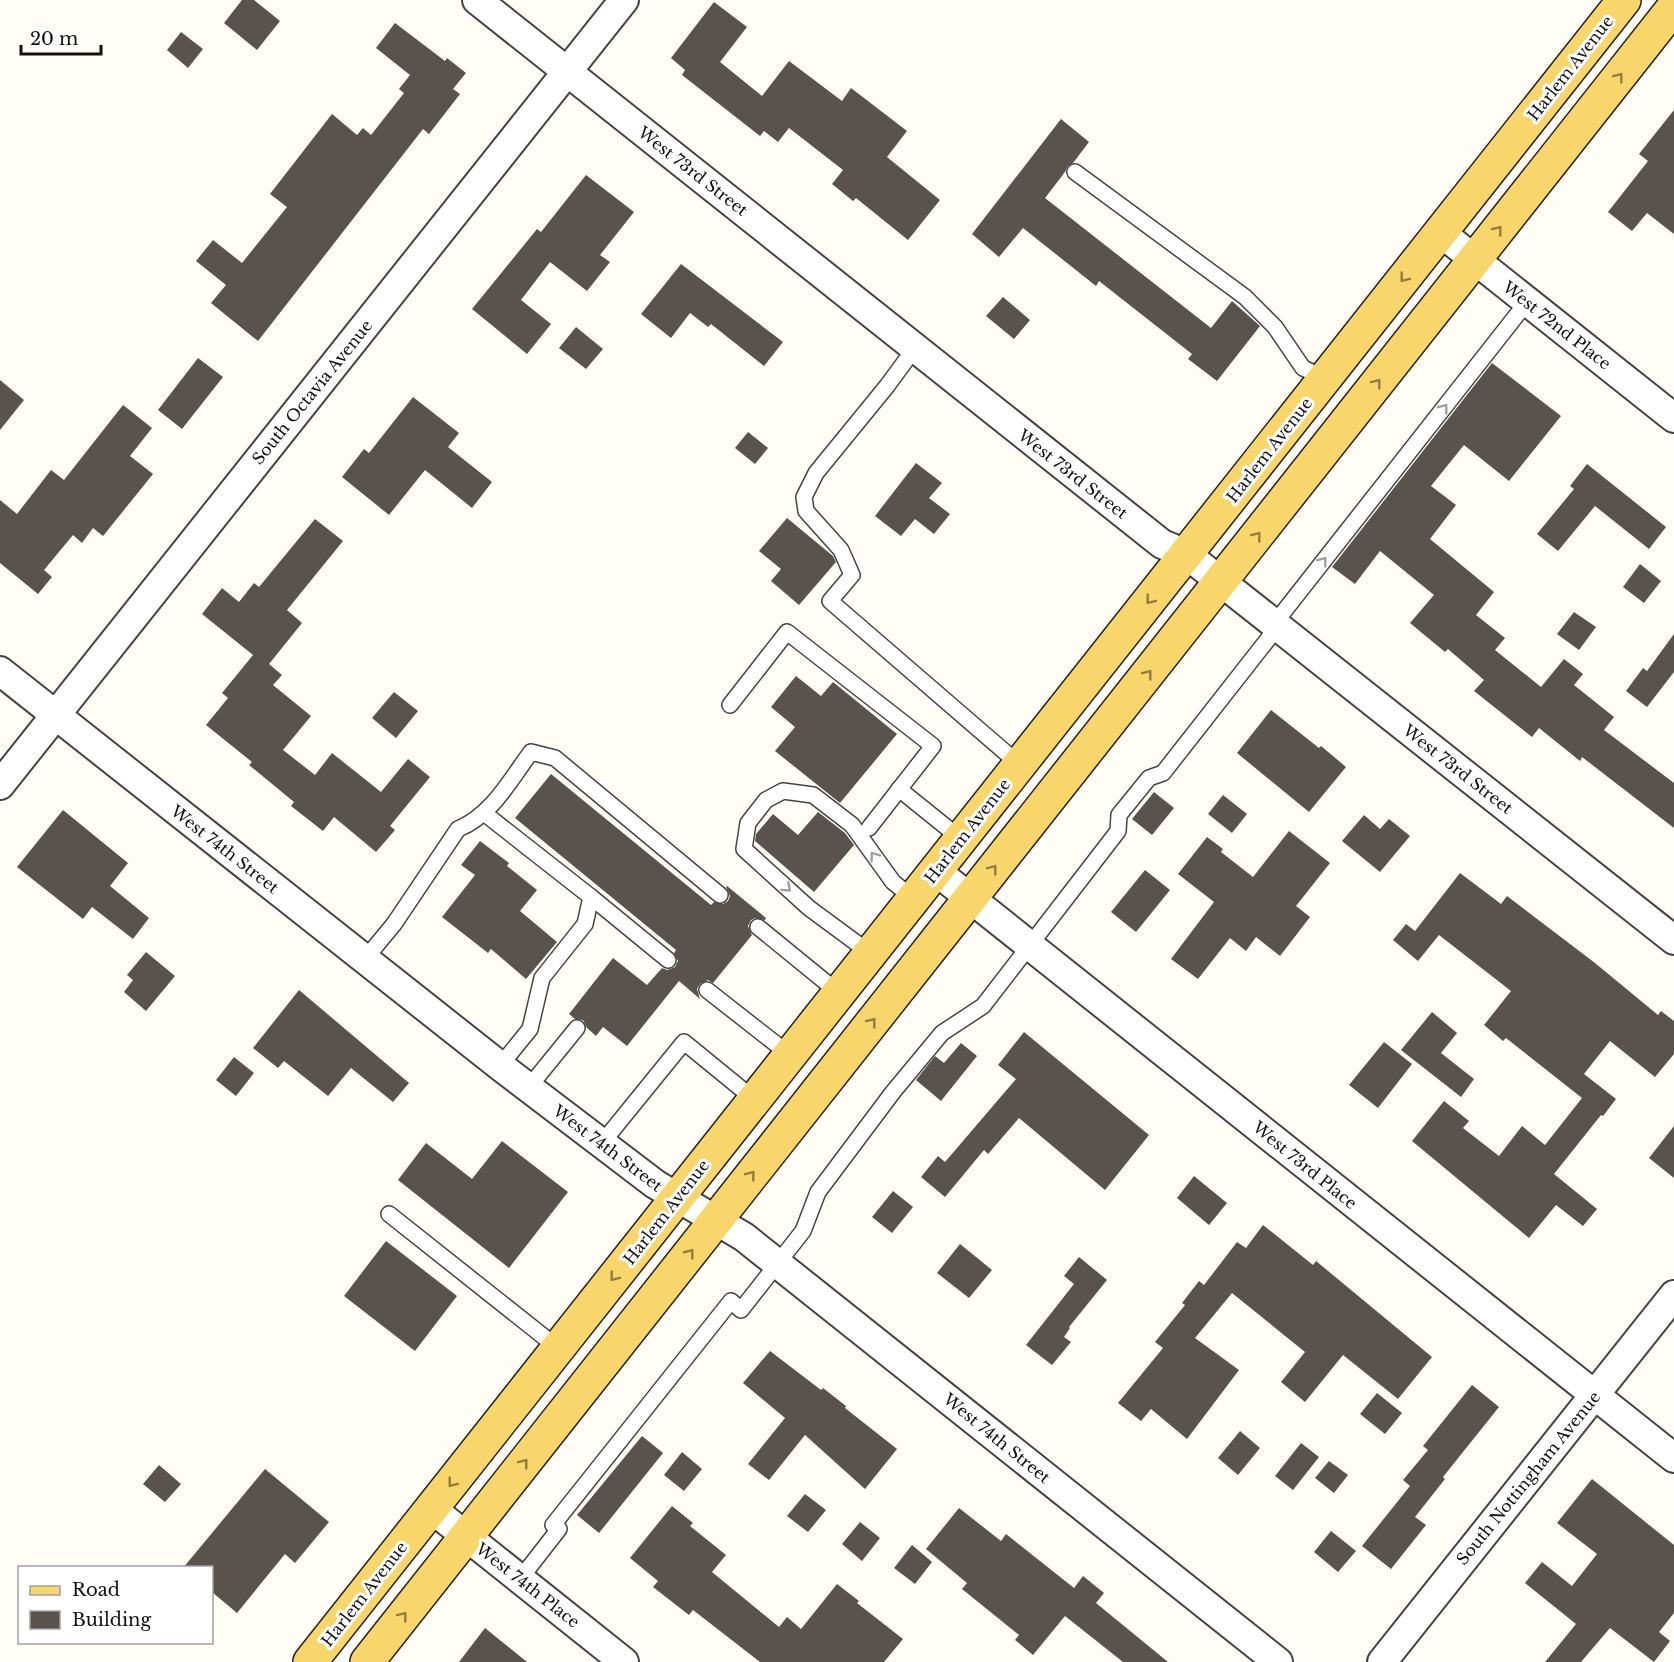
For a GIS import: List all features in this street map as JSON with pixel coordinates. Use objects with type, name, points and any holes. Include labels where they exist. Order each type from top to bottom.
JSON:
[{"type":"main road","name":"Harlem Avenue","points":[[310,1662],[1624,0]]},
{"type":"main road","points":[[367,1662],[1674,7]]},
{"type":"street","name":"West 73rd Street","points":[[477,0],[1162,544],[1186,554],[1674,940]]},
{"type":"street","name":"South Octavia Avenue","points":[[0,785],[624,0]]},
{"type":"street","name":"West 72nd Place","points":[[1440,232],[1674,418]]},
{"type":"street","name":"West 74th Street","points":[[0,671],[500,1066],[677,1198],[744,1237],[1278,1662]]},
{"type":"street","name":"West 73rd Place","points":[[936,871],[1674,1458]]},
{"type":"street","name":"South Nottingham Avenue","points":[[1382,1662],[1674,1294]]},
{"type":"street","name":"West 74th Place","points":[[432,1509],[624,1662]]},
{"type":"lane","points":[[1075,172],[1245,297],[1275,327],[1303,368],[1325,378]]},
{"type":"lane","points":[[520,1579],[559,1530],[554,1525],[731,1301],[741,1310],[778,1264],[803,1231],[818,1192],[893,1092],[942,1033],[983,1006],[1118,831],[1119,815],[1149,778],[1163,773],[1272,634],[1274,624],[1527,302]]},
{"type":"lane","points":[[915,348],[816,473],[804,497],[806,511],[841,550],[852,575],[830,601],[1020,765]]},
{"type":"lane","points":[[730,705],[787,632],[933,746],[869,828]]},
{"type":"lane","points":[[365,959],[394,924],[458,829],[471,824],[484,813],[531,752],[555,758],[720,895]]},
{"type":"lane","points":[[899,789],[961,839]]},
{"type":"lane","points":[[870,953],[809,908],[744,849],[748,823],[766,800],[783,791],[813,795],[852,825],[894,882],[914,899]]},
{"type":"lane","points":[[484,813],[668,960]]},
{"type":"lane","points":[[500,1066],[530,1029],[542,978],[585,924],[591,897]]},
{"type":"lane","points":[[758,927],[839,993]]},
{"type":"lane","points":[[707,990],[790,1055]]},
{"type":"lane","points":[[528,1087],[577,1028]]},
{"type":"lane","points":[[602,1143],[684,1042],[755,1100]]},
{"type":"lane","points":[[389,1214],[558,1348]]},
{"type":"building","points":[[242,0],[254,0],[280,21],[257,50],[224,23]]},
{"type":"building","points":[[714,2],[747,27],[720,62],[762,96],[789,61],[842,101],[851,88],[907,131],[887,157],[940,200],[908,240],[856,198],[853,201],[832,184],[843,170],[789,128],[778,142],[764,131],[760,136],[682,75],[685,70],[671,58]]},
{"type":"building","points":[[395,23],[445,61],[447,58],[466,73],[453,89],[460,94],[429,134],[423,129],[258,341],[211,303],[226,285],[196,261],[213,240],[242,263],[287,207],[270,194],[332,114],[357,135],[363,128],[371,135],[404,93],[399,89],[410,75],[376,48]]},
{"type":"building","points":[[181,32],[203,49],[188,68],[167,50]]},
{"type":"building","points":[[1674,110],[1674,234],[1647,213],[1632,231],[1608,212],[1648,161],[1639,154]]},
{"type":"building","points":[[1061,119],[1089,142],[1045,198],[1211,328],[1232,301],[1260,326],[1217,381],[1188,359],[1192,354],[1099,281],[1096,286],[1023,228],[999,257],[972,234]]},
{"type":"building","points":[[586,175],[634,212],[600,255],[610,262],[587,291],[550,262],[521,300],[551,324],[527,354],[472,309],[537,229],[541,232]]},
{"type":"building","points":[[681,264],[783,342],[764,366],[711,324],[708,327],[690,313],[671,338],[641,314]]},
{"type":"building","points":[[1003,297],[1030,320],[1014,339],[986,316]]},
{"type":"building","points":[[576,327],[603,349],[586,369],[559,348]]},
{"type":"building","points":[[198,358],[223,377],[182,429],[158,410]]},
{"type":"building","points":[[1492,363],[1561,416],[1509,481],[1464,445],[1431,486],[1456,505],[1430,539],[1494,592],[1476,615],[1505,638],[1495,650],[1541,687],[1564,659],[1583,674],[1574,685],[1614,717],[1604,730],[1674,783],[1674,828],[1582,757],[1580,761],[1539,728],[1532,737],[1474,691],[1484,680],[1448,649],[1445,652],[1410,623],[1434,595],[1380,551],[1355,584],[1332,567]]},
{"type":"building","points":[[0,380],[24,400],[0,430]]},
{"type":"building","points":[[413,397],[459,433],[448,447],[492,482],[472,508],[425,470],[389,515],[342,477],[364,449],[369,453]]},
{"type":"building","points":[[123,405],[152,428],[130,456],[153,474],[103,536],[93,528],[82,543],[73,535],[44,570],[52,577],[38,594],[0,563],[0,500],[17,514],[51,470],[64,480]]},
{"type":"building","points":[[748,432],[768,448],[755,464],[735,448]]},
{"type":"building","points":[[916,463],[942,483],[929,498],[950,514],[934,534],[915,519],[901,536],[875,516]]},
{"type":"building","points":[[1587,464],[1666,527],[1649,549],[1595,506],[1558,551],[1537,534],[1574,489],[1570,486]]},
{"type":"building","points":[[787,518],[833,556],[836,562],[799,605],[771,581],[781,569],[759,551]]},
{"type":"building","points":[[315,519],[343,541],[287,610],[302,623],[269,664],[282,675],[273,685],[311,716],[283,750],[315,775],[332,753],[381,792],[408,759],[430,777],[390,826],[395,830],[376,852],[334,817],[323,831],[291,806],[294,802],[249,765],[252,762],[206,725],[228,698],[222,693],[253,655],[202,614],[222,588],[239,602],[254,583],[259,587]]},
{"type":"building","points":[[1640,564],[1661,581],[1644,603],[1623,587]]},
{"type":"building","points":[[1574,612],[1596,627],[1579,650],[1557,634]]},
{"type":"building","points":[[1674,634],[1674,672],[1647,707],[1626,691],[1643,668],[1647,671]]},
{"type":"building","points":[[796,676],[821,696],[833,682],[897,734],[840,803],[775,751],[795,727],[771,707]]},
{"type":"building","points":[[394,692],[418,711],[396,738],[372,718]]},
{"type":"building","points":[[1271,710],[1346,767],[1309,812],[1237,753]]},
{"type":"building","points":[[551,774],[711,905],[714,902],[723,904],[728,901],[730,896],[727,886],[766,918],[765,920],[755,918],[751,920],[748,926],[752,935],[713,983],[708,980],[700,984],[697,989],[700,999],[679,981],[627,1046],[603,1027],[596,1036],[587,1028],[583,1020],[575,1019],[569,1014],[613,958],[647,985],[662,968],[667,970],[675,967],[678,961],[674,953],[676,950],[515,818]]},
{"type":"building","points":[[1154,792],[1174,808],[1152,835],[1132,819]]},
{"type":"building","points":[[1223,795],[1247,814],[1232,833],[1208,814]]},
{"type":"building","points":[[63,810],[128,863],[110,886],[149,918],[133,939],[92,907],[83,919],[17,867]]},
{"type":"building","points":[[818,812],[845,833],[854,845],[814,892],[755,841],[756,834],[773,814],[798,835]]},
{"type":"building","points":[[1364,815],[1380,829],[1389,819],[1410,836],[1380,872],[1342,841]]},
{"type":"building","points":[[1289,831],[1330,863],[1296,906],[1310,917],[1280,956],[1256,937],[1246,951],[1230,938],[1198,979],[1171,959],[1214,902],[1178,874],[1207,837],[1223,849],[1221,852],[1253,877]]},
{"type":"building","points":[[480,841],[509,863],[507,866],[537,890],[520,911],[557,942],[526,979],[491,949],[488,953],[442,917],[475,875],[461,865]]},
{"type":"building","points":[[1145,870],[1170,890],[1136,932],[1111,912]]},
{"type":"building","points":[[1460,873],[1501,904],[1507,896],[1595,963],[1658,1015],[1661,1011],[1674,1021],[1674,1054],[1655,1077],[1610,1041],[1584,1074],[1616,1099],[1554,1174],[1597,1209],[1583,1226],[1556,1205],[1529,1238],[1412,1141],[1444,1101],[1469,1121],[1463,1128],[1499,1156],[1522,1126],[1545,1145],[1582,1098],[1506,1038],[1503,1041],[1484,1025],[1511,991],[1439,935],[1418,961],[1393,940],[1406,924],[1415,931]]},
{"type":"building","points":[[146,952],[175,976],[146,1011],[124,992],[133,980],[127,975]]},
{"type":"building","points":[[299,990],[409,1083],[393,1102],[351,1068],[328,1096],[284,1061],[278,1068],[253,1048]]},
{"type":"building","points":[[1432,1012],[1457,1033],[1441,1053],[1474,1079],[1461,1097],[1401,1050]]},
{"type":"building","points":[[1024,1032],[1149,1135],[1105,1190],[1019,1118],[988,1154],[984,1150],[945,1197],[921,1177],[938,1156],[945,1162],[1016,1079],[998,1065]]},
{"type":"building","points":[[1384,1042],[1412,1064],[1378,1108],[1349,1085]]},
{"type":"building","points":[[961,1043],[977,1056],[941,1101],[916,1080],[935,1056],[944,1063]]},
{"type":"building","points":[[234,1057],[254,1073],[236,1096],[216,1080]]},
{"type":"building","points":[[1674,1126],[1674,1178],[1649,1158]]},
{"type":"building","points":[[502,1141],[568,1192],[509,1268],[398,1180],[426,1143],[472,1179]]},
{"type":"building","points":[[1194,1176],[1227,1203],[1209,1225],[1177,1198]]},
{"type":"building","points":[[893,1191],[913,1207],[892,1233],[872,1217]]},
{"type":"building","points":[[1263,1225],[1313,1265],[1316,1261],[1432,1357],[1398,1399],[1343,1355],[1305,1402],[1281,1382],[1305,1352],[1232,1293],[1195,1338],[1239,1370],[1187,1439],[1151,1409],[1141,1421],[1118,1403],[1163,1348],[1155,1342],[1185,1305],[1182,1303],[1199,1281],[1204,1285],[1237,1242],[1246,1248]]},
{"type":"building","points":[[386,1241],[457,1296],[415,1351],[344,1296]]},
{"type":"building","points":[[960,1244],[992,1270],[969,1298],[937,1273]]},
{"type":"building","points":[[1079,1257],[1107,1280],[1069,1327],[1064,1337],[1071,1342],[1052,1365],[1026,1345],[1074,1284],[1064,1276]]},
{"type":"building","points":[[770,1351],[821,1390],[823,1388],[897,1449],[865,1489],[805,1435],[769,1480],[748,1464],[785,1418],[743,1383]]},
{"type":"building","points":[[1472,1385],[1499,1407],[1443,1477],[1445,1479],[1415,1517],[1426,1525],[1391,1569],[1362,1546],[1410,1486],[1403,1480],[1428,1450],[1423,1446]]},
{"type":"building","points":[[1377,1393],[1402,1413],[1385,1434],[1360,1414]]},
{"type":"building","points":[[1240,1431],[1260,1448],[1238,1475],[1218,1458]]},
{"type":"building","points":[[642,1436],[663,1453],[599,1533],[577,1515]]},
{"type":"building","points":[[1301,1443],[1319,1457],[1293,1490],[1275,1476]]},
{"type":"building","points":[[682,1452],[702,1469],[684,1491],[664,1475]]},
{"type":"building","points":[[1329,1461],[1348,1475],[1334,1493],[1315,1478]]},
{"type":"building","points":[[159,1465],[181,1484],[165,1502],[143,1484]]},
{"type":"building","points":[[265,1469],[329,1522],[295,1563],[285,1554],[237,1613],[213,1593],[213,1566],[185,1566]]},
{"type":"building","points":[[1592,1479],[1674,1545],[1674,1613],[1659,1632],[1670,1641],[1654,1662],[1610,1628],[1581,1662],[1545,1662],[1576,1624],[1525,1583],[1542,1562],[1572,1586],[1597,1554],[1557,1523]]},
{"type":"building","points":[[805,1494],[826,1510],[808,1532],[787,1516]]},
{"type":"building","points":[[672,1506],[693,1523],[690,1526],[726,1555],[712,1572],[779,1627],[787,1617],[801,1629],[837,1584],[903,1639],[884,1662],[760,1662],[693,1610],[689,1615],[653,1587],[658,1581],[630,1558]]},
{"type":"building","points":[[959,1508],[1001,1541],[1006,1534],[1074,1588],[1083,1576],[1104,1593],[1096,1603],[1168,1662],[1123,1662],[1065,1616],[1033,1655],[1015,1640],[1019,1635],[962,1589],[967,1583],[926,1549]]},
{"type":"building","points":[[860,1522],[880,1538],[862,1561],[842,1544]]},
{"type":"building","points":[[1331,1531],[1356,1551],[1338,1572],[1314,1552]]},
{"type":"building","points":[[912,1545],[932,1562],[915,1584],[894,1568]]},
{"type":"building","points":[[485,1628],[527,1662],[459,1662]]}]
